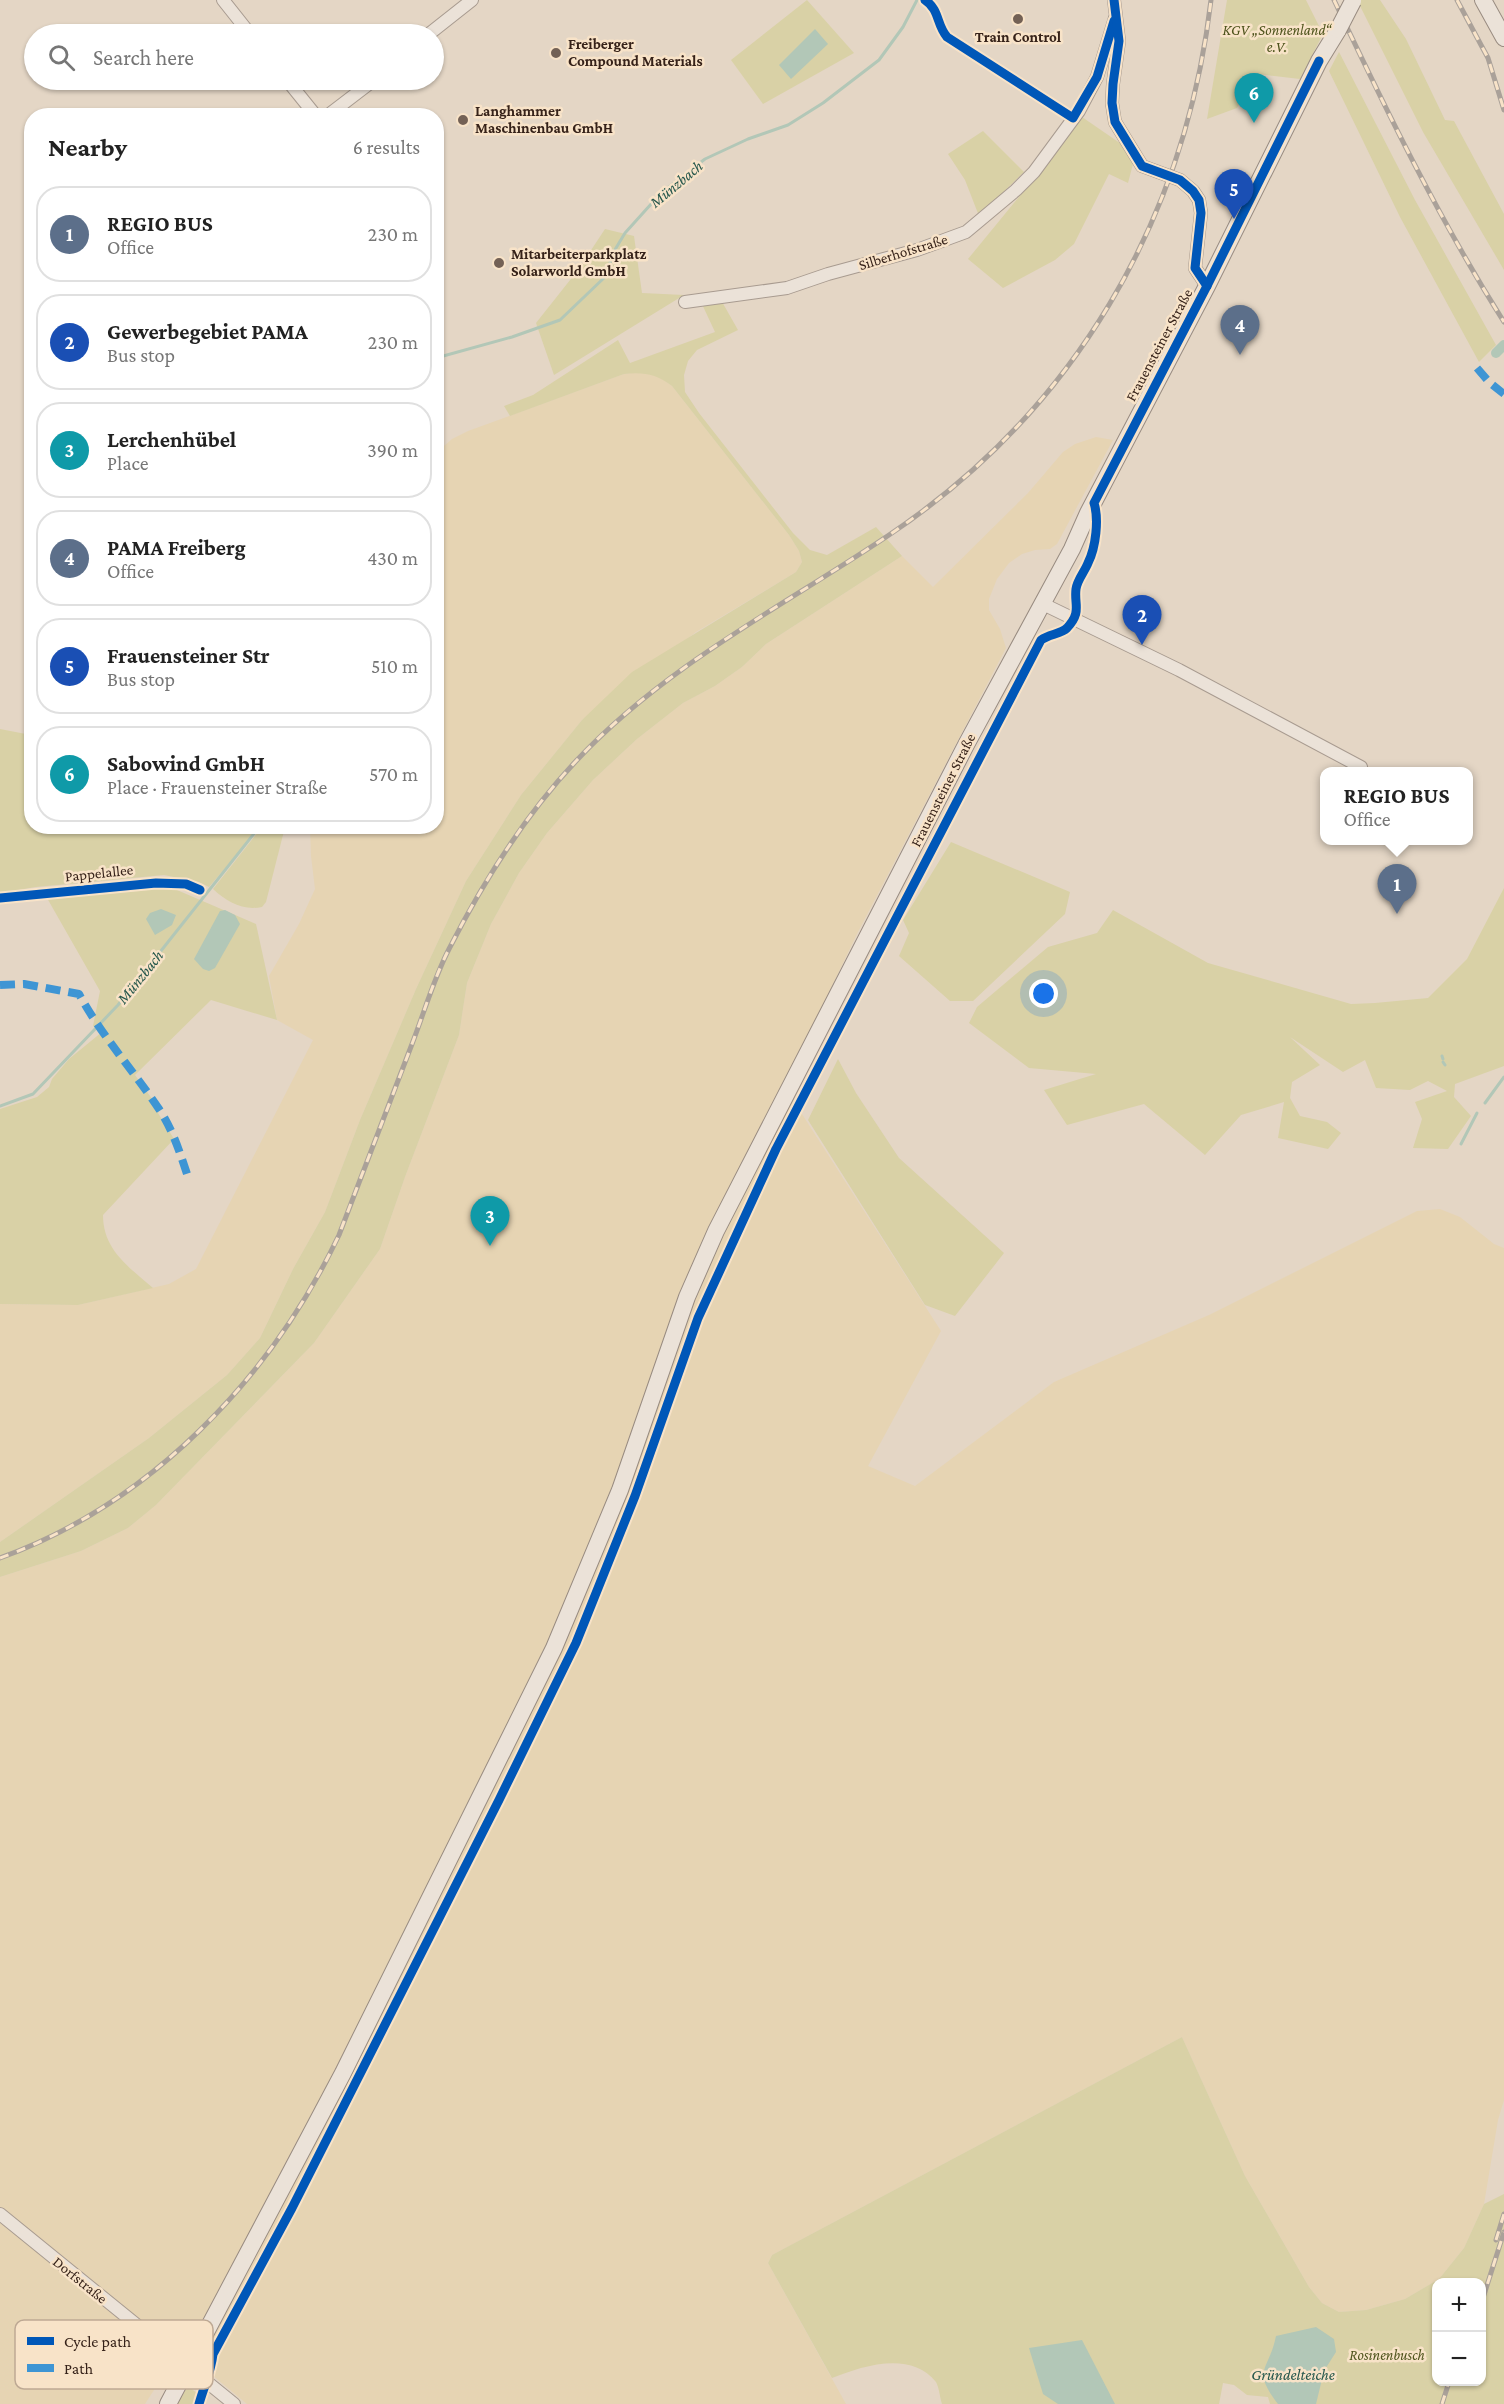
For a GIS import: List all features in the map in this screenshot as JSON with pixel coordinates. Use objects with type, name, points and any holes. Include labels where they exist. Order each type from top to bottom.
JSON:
[{"type":"main road","points":[[1483,0],[1504,38]]},
{"type":"main road","name":"Frauensteiner Straße","points":[[212,2320],[343,2073],[554,1648],[620,1490],[687,1297],[716,1231],[967,743],[1043,604],[1207,286],[1319,62],[1353,1]]},
{"type":"main road","name":"Frauensteiner Straße","points":[[168,2404],[176,2389]]},
{"type":"street","points":[[222,0],[242,24]]},
{"type":"street","points":[[442,24],[472,0]]},
{"type":"street","name":"Silberhofstraße","points":[[1114,0],[1119,41],[1113,84],[1114,122],[1142,166],[1180,180],[1193,191],[1201,213],[1195,268],[1207,286]]},
{"type":"street","name":"Silberhofstraße","points":[[685,302],[787,288],[917,250],[966,232],[1034,172],[1079,111],[1097,77],[1115,18]]},
{"type":"street","points":[[294,90],[309,108]]},
{"type":"street","points":[[337,108],[361,90]]},
{"type":"street","points":[[1043,604],[1179,670],[1361,767]]},
{"type":"street","name":"Dorfstraße","points":[[0,2214],[131,2320]]},
{"type":"street","name":"Dorfstraße","points":[[213,2387],[234,2404]]},
{"type":"shaded area","points":[[640,372],[657,375],[672,386],[789,535],[799,551],[802,562],[796,572],[696,632],[582,720],[521,795],[466,881],[416,989],[360,1120],[325,1212],[293,1269],[260,1338],[227,1375],[149,1438],[0,1542],[0,1304],[78,1305],[169,1284],[196,1269],[313,1040],[277,1020],[269,976],[299,924],[315,889],[310,834],[444,834],[444,446],[468,431],[624,374]]},
{"type":"shaded area","points":[[1096,437],[1113,440],[1057,544],[1050,549],[1022,554],[1009,563],[997,579],[989,599],[989,610],[1000,629],[1006,648],[858,932],[784,1086],[941,1331],[868,1466],[915,1486],[1054,1382],[1209,1315],[1417,1211],[1440,1209],[1460,1217],[1494,1244],[1504,1248],[1504,2100],[1498,2120],[1484,2204],[1464,2248],[1440,2278],[1432,2278],[1432,2283],[1405,2299],[1366,2310],[1339,2312],[1322,2303],[1309,2287],[1245,2176],[1182,2037],[772,2255],[768,2263],[846,2404],[247,2404],[213,2376],[213,2320],[15,2320],[15,2389],[154,2389],[145,2404],[0,2404],[0,1577],[81,1551],[128,1528],[156,1505],[314,1343],[380,1249],[459,1035],[467,983],[491,924],[519,873],[547,833],[593,780],[637,739],[683,703],[715,686],[742,667],[766,644],[902,556],[933,587],[1028,493],[1063,452],[1075,444]]},
{"type":"green space","points":[[807,0],[854,53],[763,104],[731,60]]},
{"type":"green space","name":"KGV „Sonnenland“ e.V.","points":[[1227,0],[1306,0],[1323,34],[1300,79],[1257,74],[1237,108],[1207,119]]},
{"type":"green space","points":[[1361,0],[1380,0],[1406,39],[1445,120],[1454,121],[1504,214],[1504,270],[1423,132],[1359,4]]},
{"type":"green space","points":[[1339,52],[1415,200],[1496,345],[1479,362],[1400,217],[1329,71]]},
{"type":"green space","points":[[1082,117],[1130,150],[1133,164],[1128,183],[1109,174],[1074,244],[1055,260],[1003,288],[968,259]]},
{"type":"green space","points":[[983,131],[1024,172],[979,216],[965,180],[948,154]]},
{"type":"green space","points":[[605,229],[634,236],[642,293],[684,295],[554,375],[536,323],[578,270]]},
{"type":"green space","points":[[721,300],[738,330],[697,350],[688,361],[684,375],[685,392],[699,413],[793,533],[810,550],[827,555],[876,527],[902,556],[766,644],[742,667],[715,686],[683,703],[637,739],[593,780],[547,833],[519,873],[491,924],[467,983],[459,1035],[380,1249],[314,1343],[156,1505],[128,1528],[81,1551],[0,1577],[0,1542],[149,1438],[227,1375],[260,1338],[293,1269],[325,1212],[360,1120],[416,989],[466,881],[521,795],[582,720],[632,672],[796,572],[802,562],[799,551],[789,535],[672,386],[661,379],[638,373],[624,374],[510,416],[504,406],[533,395],[618,340],[630,363],[715,332],[701,302]]},
{"type":"green space","points":[[0,729],[24,734],[24,834],[254,834],[209,887],[199,882],[164,875],[36,887],[0,893]]},
{"type":"green space","points":[[256,834],[283,834],[266,902],[262,907],[242,906],[224,898],[213,889]]},
{"type":"green space","points":[[951,842],[1070,892],[1065,914],[973,1001],[950,1001],[899,956],[909,933],[903,920]]},
{"type":"green space","points":[[170,887],[256,924],[277,1020],[211,1000],[135,1075],[160,1110],[158,1113],[174,1139],[103,1215],[104,1227],[112,1248],[119,1257],[153,1288],[78,1305],[0,1304],[0,1109],[37,1097],[49,1087],[52,1079],[69,1059],[102,1032],[93,1026],[100,991],[47,898]]},
{"type":"green space","points":[[1504,888],[1504,1066],[1455,1084],[1454,1097],[1471,1116],[1448,1149],[1413,1148],[1422,1119],[1415,1102],[1447,1091],[1428,1081],[1410,1090],[1376,1088],[1365,1060],[1343,1072],[1290,1037],[1320,1065],[1292,1082],[1290,1098],[1300,1116],[1327,1122],[1341,1133],[1328,1149],[1278,1138],[1284,1102],[1241,1115],[1205,1155],[1144,1104],[1067,1125],[1044,1090],[1096,1074],[1029,1068],[969,1023],[977,1007],[1048,947],[1097,933],[1113,910],[1208,963],[1351,1004],[1428,998],[1467,959]]},
{"type":"green space","points":[[838,1059],[856,1093],[899,1158],[1004,1253],[955,1316],[925,1305],[808,1120]]},
{"type":"green space","name":"Rosinenbusch","points":[[1182,2037],[1245,2176],[1309,2287],[1322,2303],[1339,2312],[1366,2310],[1405,2299],[1432,2283],[1432,2386],[1486,2386],[1486,2278],[1440,2278],[1464,2248],[1484,2204],[1504,2194],[1504,2404],[1270,2404],[1268,2397],[1247,2395],[1234,2385],[1223,2383],[1219,2404],[942,2404],[936,2382],[926,2372],[913,2366],[886,2364],[871,2366],[832,2378],[768,2263],[772,2255]]},
{"type":"green space","points":[[186,2389],[192,2389],[198,2394],[195,2404],[177,2404]]},
{"type":"water","points":[[815,29],[828,44],[791,79],[779,65]]},
{"type":"water","points":[[161,909],[176,915],[172,925],[155,935],[146,919],[150,913]]},
{"type":"water","points":[[225,910],[235,915],[240,924],[215,968],[209,971],[203,969],[194,959],[220,911]]},
{"type":"water","name":"Gründelteiche","points":[[1316,2327],[1334,2339],[1336,2352],[1324,2371],[1316,2404],[1278,2404],[1265,2384],[1264,2376],[1276,2336]]},
{"type":"water","points":[[1082,2340],[1115,2404],[1058,2404],[1043,2394],[1029,2348]]},
{"type":"waterway","name":"Münzbach","points":[[444,356],[512,337],[560,320],[606,276],[613,253],[625,233],[661,193],[705,159],[748,139],[788,125],[823,103],[879,60],[903,27],[917,0]]},
{"type":"waterway","points":[[1496,353],[1504,345]]},
{"type":"waterway","name":"Münzbach","points":[[0,1106],[33,1094],[118,1005],[254,834]]},
{"type":"waterway","points":[[1485,1103],[1504,1077]]},
{"type":"waterway","points":[[1461,1144],[1477,1113]]},
{"type":"railway","points":[[0,1558],[55,1534],[107,1505],[155,1470],[200,1430],[241,1386],[278,1338],[311,1288],[339,1235],[449,949],[506,850],[558,781],[612,726],[648,695],[726,639],[889,535],[955,485],[1014,430],[1065,370],[1110,304],[1146,234],[1176,159],[1197,81],[1211,0]]},
{"type":"railway","points":[[1334,0],[1435,204],[1504,322]]},
{"type":"railway","points":[[1457,0],[1488,58],[1504,110]]},
{"type":"railway","points":[[1496,2240],[1504,2214]]},
{"type":"railway","points":[[1486,2288],[1504,2232]]},
{"type":"railway","points":[[1442,2404],[1448,2386]]},
{"type":"marked path","points":[[1477,368],[1504,394]]},
{"type":"marked path","points":[[0,985],[24,984],[79,994],[97,1024],[164,1117],[176,1142],[188,1177]]},
{"type":"cycle path","points":[[925,0],[936,13],[947,37],[1073,118],[1097,77],[1114,21]]},
{"type":"cycle path","points":[[1114,0],[1119,41],[1112,103],[1115,122],[1142,166],[1180,180],[1193,191],[1199,200],[1201,213],[1195,268],[1207,286]]},
{"type":"cycle path","points":[[213,2354],[292,2208],[576,1643],[635,1496],[698,1318],[776,1149],[1041,640],[1064,630],[1072,622],[1076,613],[1077,586],[1087,566],[1095,541],[1094,503],[1207,286],[1319,61]]},
{"type":"cycle path","name":"Pappelallee","points":[[0,898],[156,883],[186,884],[200,890]]},
{"type":"cycle path","points":[[199,2404],[204,2389]]},
{"type":"place","name":"Train Control","points":[[1018,19]]},
{"type":"place","name":"Freiberger Compound Materials","points":[[556,53]]},
{"type":"place","name":"Langhammer Maschinenbau GmbH","points":[[463,120]]},
{"type":"place","name":"Sabowind GmbH","points":[[1254,123]]},
{"type":"place","name":"Frauensteiner Str","points":[[1234,219]]},
{"type":"place","name":"Mitarbeiterparkplatz Solarworld GmbH","points":[[499,263]]},
{"type":"place","name":"PAMA Freiberg","points":[[1240,355]]},
{"type":"place","name":"Gewerbegebiet PAMA","points":[[1142,645]]},
{"type":"place","name":"REGIO BUS","points":[[1397,914]]},
{"type":"place","name":"Lerchenhübel","points":[[490,1246]]}]
